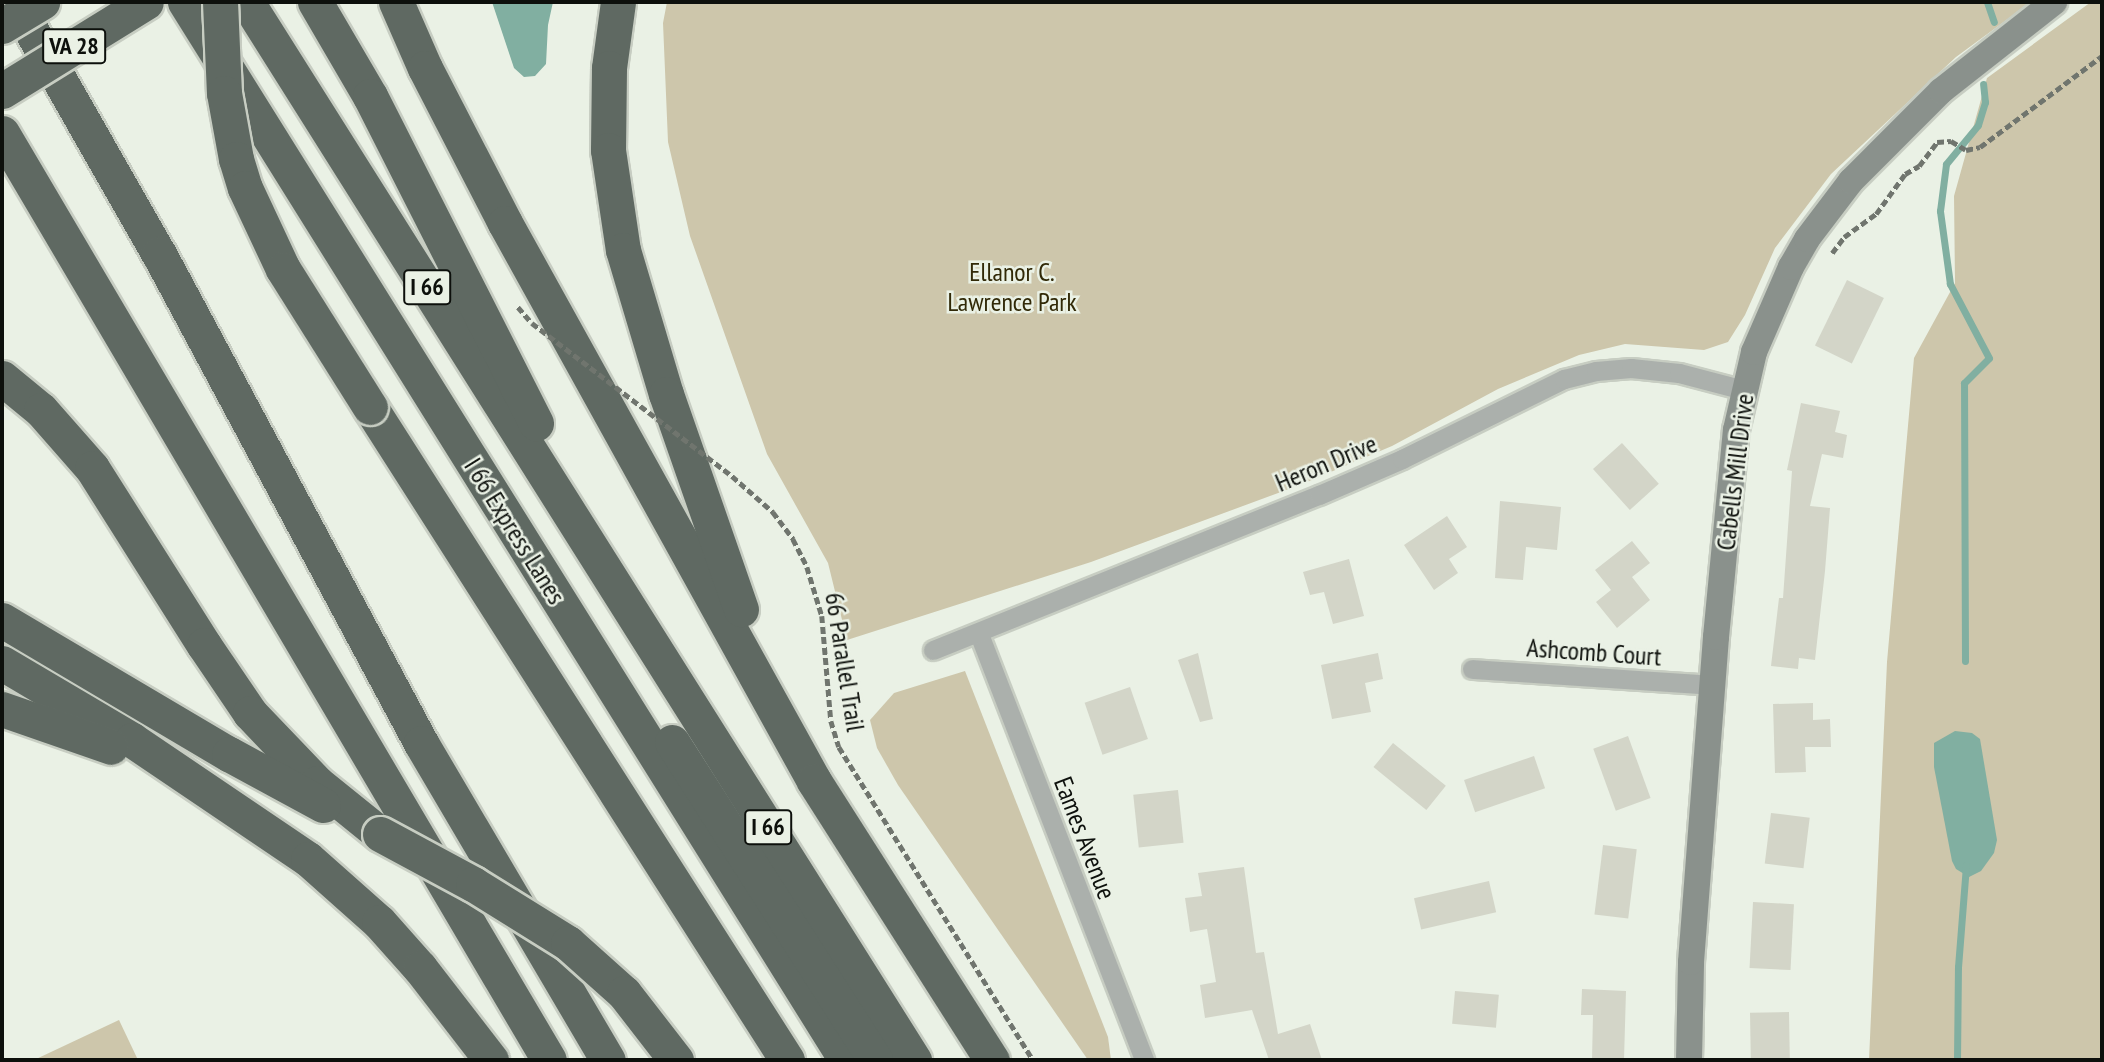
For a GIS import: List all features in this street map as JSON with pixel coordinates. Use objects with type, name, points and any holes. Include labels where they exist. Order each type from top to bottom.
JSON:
[{"type":"highway","points":[[15,2],[153,243],[435,767],[607,1060]]},
{"type":"highway","points":[[2,26],[42,2]]},
{"type":"highway","name":"VA 28","points":[[2,91],[146,2]]},
{"type":"highway","name":"I 66 Express Lanes","points":[[186,2],[846,1060]]},
{"type":"highway","points":[[220,2],[224,93],[236,159],[245,188],[283,270],[787,1060]]},
{"type":"highway","name":"I 66","points":[[247,2],[914,1060]]},
{"type":"highway","points":[[315,2],[398,151],[505,361],[607,572]]},
{"type":"highway","points":[[396,2],[425,68],[511,234],[814,781],[992,1060]]},
{"type":"highway","points":[[618,2],[610,68],[608,139],[613,196],[624,250],[666,394],[734,596],[823,773],[840,821]]},
{"type":"highway","points":[[2,133],[549,1060]]},
{"type":"highway","points":[[2,379],[41,410],[92,468],[287,772]]},
{"type":"highway","points":[[533,560],[693,772],[875,1060]]},
{"type":"highway","points":[[2,620],[287,772],[337,801],[380,834],[473,884],[568,943],[624,993],[676,1060]]},
{"type":"highway","points":[[2,663],[132,740],[281,838],[340,885],[420,968],[491,1060]]},
{"type":"highway","points":[[2,709],[86,737],[208,790]]},
{"type":"street","name":"Cabells Mill Drive","points":[[1689,1060],[1691,962],[1712,685],[1736,430],[1754,352],[1773,304],[1807,239],[1829,208],[1871,159],[1941,91],[2053,2]]},
{"type":"street","name":"Heron Drive","points":[[933,650],[979,634],[1390,464],[1564,379],[1596,371],[1631,368],[1679,373],[1744,390]]},
{"type":"street","name":"Eames Avenue","points":[[979,634],[1144,1060]]},
{"type":"street","name":"Ashcomb Court","points":[[1472,669],[1712,685]]},
{"type":"path","points":[[1832,253],[1844,237],[1877,214],[1905,174],[1919,166],[1937,142],[1951,141],[1966,150],[1980,147],[2102,56]]},
{"type":"path","name":"66 Parallel Trail","points":[[518,307],[532,323],[732,476],[773,512],[793,540],[807,567],[822,616],[831,721],[839,747],[1033,1060]]},
{"type":"green space","name":"Ellanor C. Lawrence Park","points":[[667,2],[2031,2],[1956,57],[1831,174],[1775,248],[1745,315],[1728,342],[1704,350],[1625,344],[1579,355],[1498,389],[1392,446],[1300,485],[1091,562],[847,640],[828,563],[767,454],[690,236],[668,142],[663,23]]},
{"type":"green space","points":[[2091,2],[2102,2],[2102,1060],[1869,1060],[1887,662],[1914,358],[1955,283],[1954,196],[1987,78]]},
{"type":"green space","points":[[965,671],[1108,1037],[1111,1060],[1088,1060],[898,785],[877,748],[870,720],[894,693]]},
{"type":"green space","points":[[119,1020],[138,1060],[34,1060]]},
{"type":"water","points":[[492,2],[553,2],[548,25],[546,64],[535,76],[524,77],[514,68]]},
{"type":"water","points":[[1955,731],[1972,733],[1980,739],[1997,840],[1994,853],[1981,871],[1969,877],[1956,869],[1952,861],[1934,767],[1934,743]]},
{"type":"building","points":[[1847,280],[1884,298],[1852,364],[1815,346]]},
{"type":"building","points":[[1801,403],[1840,411],[1835,432],[1847,435],[1843,458],[1822,454],[1810,506],[1830,508],[1815,660],[1799,658],[1798,669],[1771,666],[1779,598],[1783,598],[1792,471],[1787,470]]},
{"type":"building","points":[[1622,443],[1659,484],[1630,510],[1593,469]]},
{"type":"building","points":[[1500,501],[1561,507],[1557,550],[1526,547],[1523,580],[1495,578]]},
{"type":"building","points":[[1447,516],[1467,547],[1449,559],[1458,573],[1434,590],[1404,545]]},
{"type":"building","points":[[1632,541],[1650,563],[1632,577],[1650,600],[1617,628],[1596,602],[1611,590],[1595,570]]},
{"type":"building","points":[[1349,559],[1364,616],[1333,624],[1324,592],[1310,595],[1303,572]]},
{"type":"building","points":[[1198,653],[1213,719],[1200,722],[1178,660]]},
{"type":"building","points":[[1378,653],[1383,679],[1365,683],[1371,712],[1332,719],[1321,665]]},
{"type":"building","points":[[1130,687],[1148,739],[1103,755],[1085,703]]},
{"type":"building","points":[[1813,703],[1813,720],[1830,719],[1831,747],[1805,747],[1806,772],[1775,773],[1773,704]]},
{"type":"building","points":[[1628,736],[1651,798],[1616,811],[1593,749]]},
{"type":"building","points":[[1393,743],[1446,786],[1426,810],[1373,767]]},
{"type":"building","points":[[1534,756],[1545,788],[1475,812],[1464,780]]},
{"type":"building","points":[[1178,790],[1184,843],[1139,847],[1133,795]]},
{"type":"building","points":[[1771,813],[1810,818],[1803,868],[1765,864]]},
{"type":"building","points":[[1603,845],[1637,849],[1628,919],[1594,914]]},
{"type":"building","points":[[1244,867],[1256,953],[1264,952],[1278,1034],[1310,1024],[1322,1060],[1269,1060],[1252,1010],[1205,1018],[1200,985],[1216,982],[1207,929],[1190,932],[1185,898],[1202,896],[1198,873]]},
{"type":"building","points":[[1489,881],[1496,912],[1421,930],[1414,898]]},
{"type":"building","points":[[1753,902],[1794,904],[1790,970],[1750,968]]},
{"type":"building","points":[[1582,989],[1626,991],[1624,1060],[1592,1060],[1593,1015],[1581,1015]]},
{"type":"building","points":[[1455,991],[1499,995],[1496,1028],[1452,1024]]},
{"type":"building","points":[[1789,1012],[1790,1060],[1751,1060],[1750,1013]]},
{"type":"waterway","points":[[1987,2],[1994,22]]},
{"type":"waterway","points":[[1965,661],[1964,383],[1989,358],[1950,284],[1940,211],[1946,164],[1978,125],[1985,102],[1983,84]]},
{"type":"waterway","points":[[1957,1060],[1958,967],[1966,865]]}]
